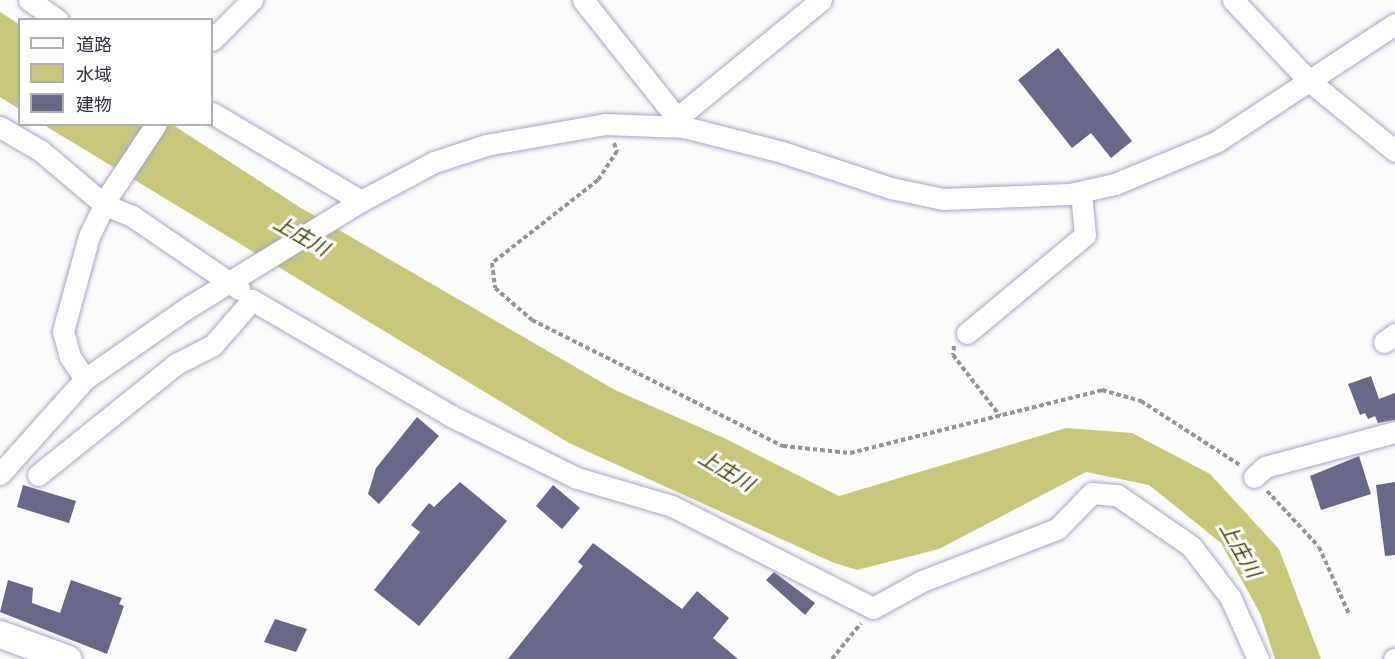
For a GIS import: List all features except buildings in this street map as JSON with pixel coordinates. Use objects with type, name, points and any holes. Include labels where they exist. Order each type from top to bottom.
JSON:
[{"type":"main road","points":[[0,634],[68,659]]},
{"type":"street","points":[[29,0],[54,18]]},
{"type":"street","points":[[213,39],[252,0]]},
{"type":"street","points":[[583,0],[680,122]]},
{"type":"street","points":[[680,122],[821,0]]},
{"type":"street","points":[[1233,0],[1308,80],[1395,151]]},
{"type":"street","points":[[0,474],[85,379],[232,282],[361,201],[434,162],[476,148],[606,124],[680,122],[782,152],[891,188],[943,199],[1010,200],[1082,192],[1115,184],[1216,142],[1395,24]]},
{"type":"street","points":[[213,114],[361,201]]},
{"type":"street","points":[[0,126],[41,151],[107,200],[232,282],[252,300],[451,416],[578,478],[672,506],[873,608],[922,581],[1057,529],[1092,493],[1117,495],[1191,546],[1230,597],[1257,659]]},
{"type":"street","points":[[85,379],[70,357],[63,331],[89,236],[107,200],[155,126]]},
{"type":"street","points":[[967,333],[1085,235],[1082,192]]},
{"type":"street","points":[[38,475],[176,364],[213,345],[252,300]]},
{"type":"street","points":[[1254,477],[1265,466],[1395,432]]},
{"type":"path","points":[[606,124],[617,151],[598,180],[492,263],[495,288],[532,320],[783,446],[850,453],[1102,390],[1141,401],[1254,477],[1319,547],[1348,614]]},
{"type":"path","points":[[967,333],[956,342],[953,355],[1000,416]]},
{"type":"path","points":[[832,659],[873,608]]},
{"type":"water","points":[[0,12],[18,23],[18,108],[0,97]]},
{"type":"water","name":"上庄川","points":[[46,126],[175,126],[301,208],[615,390],[724,438],[839,496],[1066,428],[1132,433],[1210,474],[1279,549],[1321,659],[1275,659],[1260,613],[1221,543],[1149,485],[1086,472],[939,549],[857,570],[832,562],[569,443]]}]
